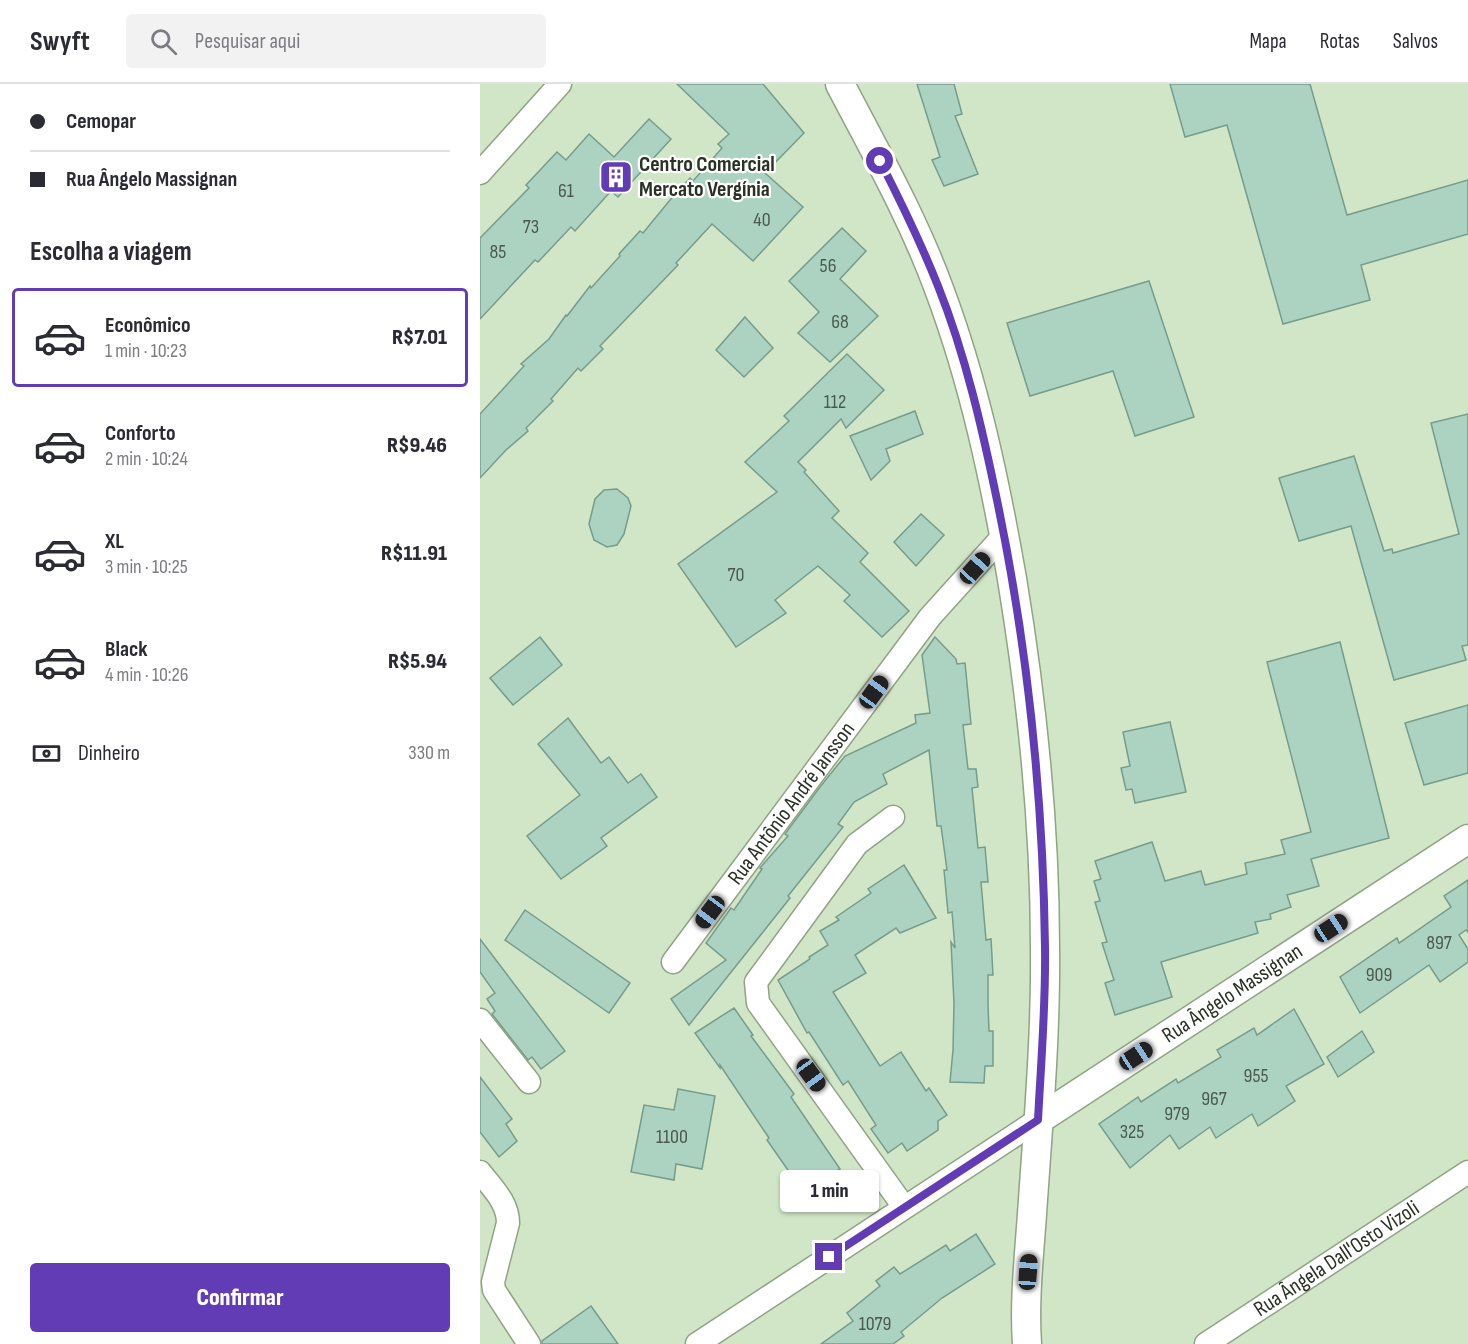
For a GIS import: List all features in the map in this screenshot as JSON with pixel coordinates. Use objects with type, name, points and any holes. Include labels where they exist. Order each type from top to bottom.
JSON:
[{"type":"street","points":[[480,173],[560,84]]},
{"type":"street","points":[[840,84],[904,209],[939,289],[961,353],[980,424],[1004,535],[1025,663],[1043,864],[1046,949],[1027,1293],[1027,1344]]},
{"type":"street","name":"Rua Antônio André Jansson","points":[[673,963],[930,617],[1004,535]]},
{"type":"street","points":[[893,817],[857,844],[756,982],[758,1003],[904,1208]]},
{"type":"street","name":"Rua Ângelo Massignan","points":[[697,1344],[1468,839]]},
{"type":"street","points":[[480,1020],[529,1082]]},
{"type":"street","points":[[480,1172],[504,1202],[508,1213],[508,1223],[493,1282],[494,1290],[529,1344]]},
{"type":"street","name":"Rua Ângela Dall'Osto Vizoli","points":[[1206,1344],[1468,1172]]},
{"type":"building","points":[[677,84],[763,84],[804,133],[765,173],[803,207],[753,261],[712,224],[676,263],[678,265],[600,346],[603,349],[581,371],[578,368],[551,399],[553,401],[526,428],[528,431],[506,450],[480,478],[480,414],[524,366],[521,364],[549,339],[590,286],[591,288],[640,231],[643,233],[690,178],[693,181],[722,148],[718,144],[729,134]]},
{"type":"building","points":[[917,84],[954,84],[962,114],[955,116],[978,174],[944,186],[932,160],[940,157]]},
{"type":"building","points":[[1170,84],[1310,84],[1347,215],[1468,180],[1468,234],[1361,265],[1370,300],[1283,324],[1227,125],[1185,137]]},
{"type":"building","points":[[649,119],[671,139],[618,197],[611,191],[575,231],[571,227],[538,262],[535,260],[480,319],[480,238],[529,188],[526,185],[557,152],[566,160],[589,134],[614,157]]},
{"type":"building","points":[[842,228],[866,251],[840,279],[878,316],[830,362],[798,333],[819,312],[789,281]]},
{"type":"building","points":[[1149,281],[1194,417],[1135,436],[1113,371],[1030,396],[1007,323]]},
{"type":"building","points":[[745,317],[773,348],[744,377],[716,350]]},
{"type":"building","points":[[847,354],[884,390],[846,428],[841,419],[798,462],[806,470],[804,472],[839,511],[832,518],[868,553],[860,562],[909,611],[882,637],[844,601],[850,595],[818,566],[775,600],[786,613],[736,647],[678,564],[777,492],[745,462],[789,421],[784,416]]},
{"type":"building","points":[[915,411],[923,434],[886,449],[890,461],[871,480],[850,436]]},
{"type":"building","points":[[1468,414],[1468,645],[1462,646],[1466,660],[1394,680],[1351,526],[1299,541],[1279,478],[1354,456],[1384,551],[1392,549],[1393,553],[1459,534],[1431,423]]},
{"type":"building","points":[[617,489],[628,498],[631,506],[624,534],[617,545],[607,547],[594,540],[589,524],[595,499],[604,490]]},
{"type":"building","points":[[921,514],[944,535],[916,566],[894,542]]},
{"type":"building","points":[[540,637],[562,665],[513,705],[490,678]]},
{"type":"building","points":[[935,637],[956,659],[957,664],[965,663],[971,724],[963,725],[968,769],[976,769],[978,787],[972,788],[978,848],[985,847],[988,882],[981,882],[986,940],[991,939],[993,975],[988,975],[988,1004],[989,1031],[993,1031],[993,1066],[985,1066],[984,1083],[950,1082],[954,1003],[951,942],[955,948],[952,912],[948,913],[944,870],[947,870],[941,826],[937,826],[929,750],[883,774],[887,784],[854,802],[838,824],[843,827],[689,1025],[671,999],[726,960],[706,943],[731,908],[734,910],[762,869],[760,868],[788,836],[785,834],[820,787],[845,756],[916,723],[915,715],[930,713],[922,655]]},
{"type":"building","points":[[1340,642],[1389,838],[1311,859],[1319,886],[1287,895],[1291,907],[1270,914],[1271,919],[1255,922],[1258,933],[1161,962],[1172,997],[1115,1015],[1105,983],[1114,980],[1102,943],[1107,942],[1095,902],[1100,901],[1094,881],[1101,879],[1095,861],[1152,842],[1165,881],[1201,871],[1205,885],[1247,874],[1245,863],[1285,854],[1281,840],[1311,832],[1267,662]]},
{"type":"building","points":[[1468,705],[1468,773],[1424,785],[1405,723]]},
{"type":"building","points":[[568,718],[601,763],[609,757],[628,783],[641,774],[657,797],[601,838],[607,846],[561,879],[527,836],[580,795],[538,744]]},
{"type":"building","points":[[1170,722],[1186,792],[1135,803],[1132,789],[1126,790],[1121,768],[1130,766],[1123,732]]},
{"type":"building","points":[[904,865],[936,918],[900,933],[896,928],[855,955],[866,973],[833,992],[880,1066],[901,1052],[926,1091],[929,1088],[947,1115],[938,1121],[938,1130],[907,1151],[902,1143],[888,1153],[871,1129],[876,1125],[848,1081],[843,1085],[809,1032],[807,1033],[778,980],[828,945],[820,931],[839,920],[836,917],[871,893],[868,889]]},
{"type":"building","points":[[1468,880],[1468,932],[1466,930],[1459,935],[1468,949],[1468,962],[1440,982],[1429,965],[1360,1013],[1340,977],[1397,938],[1399,943],[1451,907],[1444,896]]},
{"type":"building","points":[[525,910],[630,983],[609,1013],[505,940]]},
{"type":"building","points":[[480,939],[565,1051],[541,1069],[532,1057],[528,1060],[492,1014],[495,1011],[487,999],[495,993],[480,972]]},
{"type":"building","points":[[734,1008],[753,1035],[751,1036],[794,1094],[791,1097],[840,1169],[834,1172],[842,1187],[813,1206],[767,1140],[769,1138],[720,1065],[720,1068],[695,1033]]},
{"type":"building","points":[[1294,1009],[1324,1064],[1286,1086],[1295,1101],[1258,1126],[1252,1114],[1216,1138],[1210,1127],[1179,1149],[1170,1135],[1130,1168],[1099,1124],[1138,1097],[1141,1102],[1176,1079],[1178,1083],[1221,1057],[1217,1050],[1254,1028],[1257,1035]]},
{"type":"building","points":[[1362,1031],[1374,1052],[1338,1077],[1327,1057]]},
{"type":"building","points":[[480,1077],[512,1119],[506,1124],[517,1141],[499,1157],[480,1132]]},
{"type":"building","points":[[678,1089],[715,1096],[702,1169],[676,1164],[674,1180],[631,1172],[644,1105],[674,1110]]},
{"type":"building","points":[[976,1234],[995,1264],[942,1298],[901,1332],[904,1336],[893,1344],[821,1344],[853,1321],[847,1313],[880,1286],[876,1281],[894,1267],[900,1274],[946,1245],[950,1251]]},
{"type":"building","points":[[591,1306],[618,1344],[542,1344],[542,1341]]},
{"type":"place","name":"Centro Comercial Mercato Vergínia","points":[[616,177]]},
{"type":"route","points":[[829,1257],[1038,1120],[1043,1030],[1046,949],[1043,864],[1035,761],[1025,663],[1004,535],[980,424],[961,353],[922,245],[880,161]]}]
